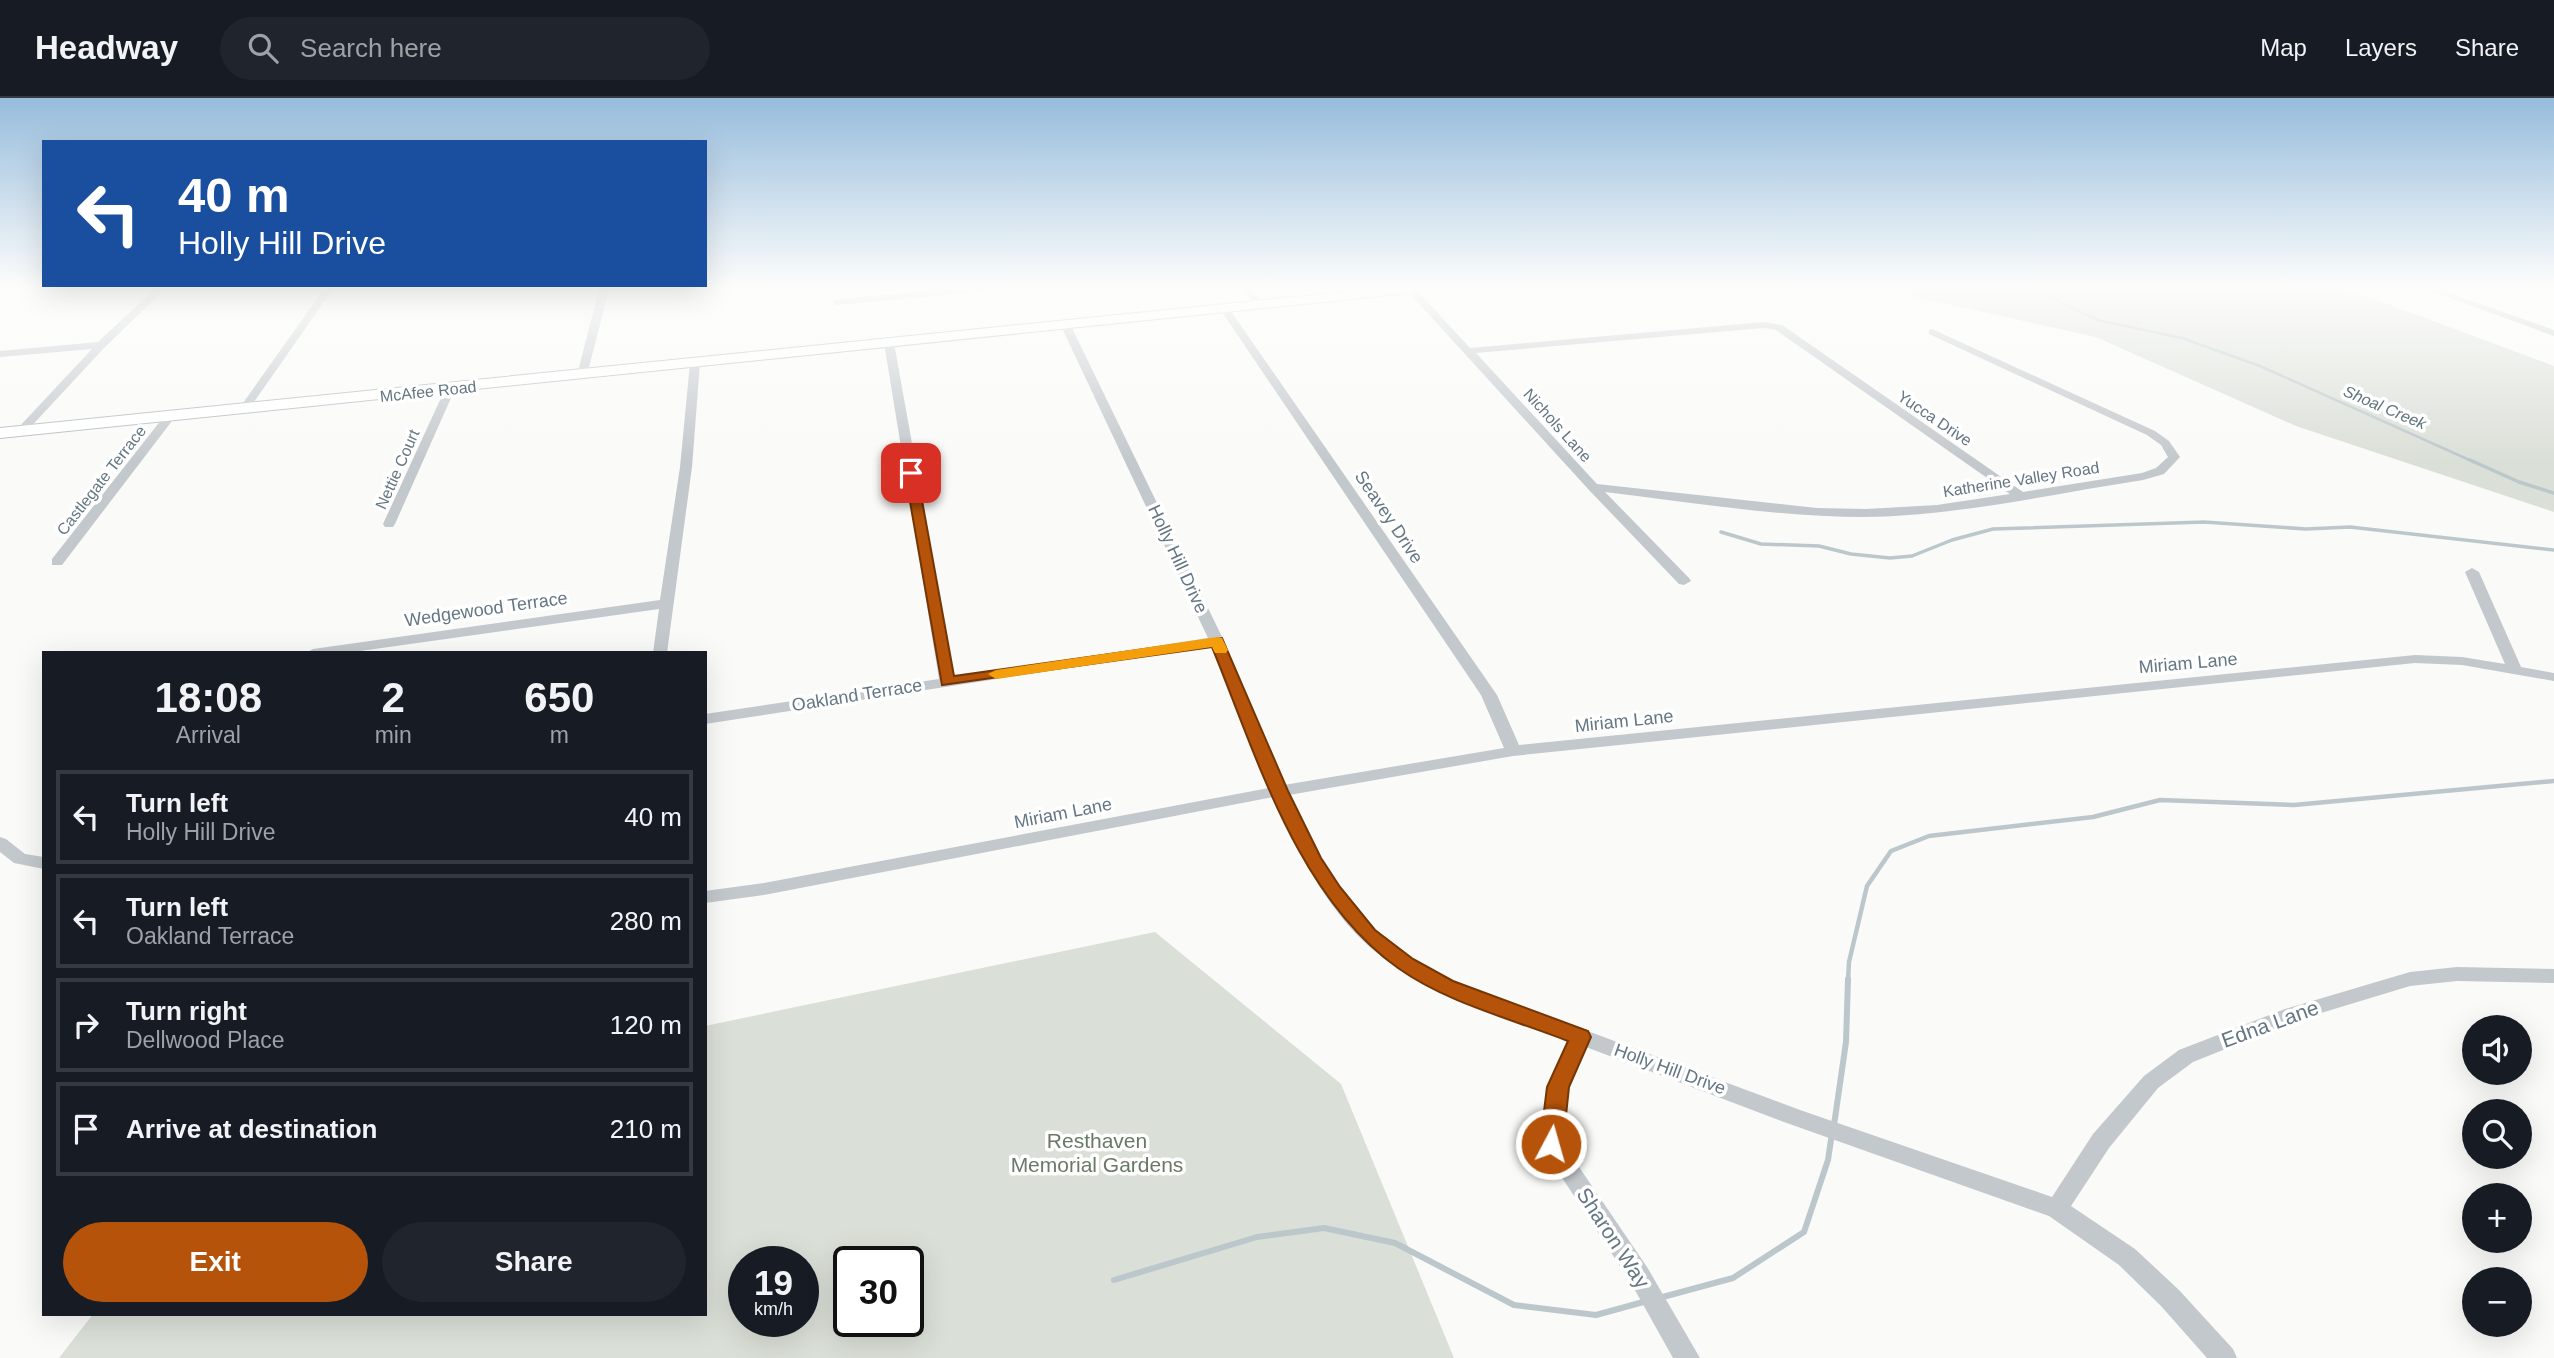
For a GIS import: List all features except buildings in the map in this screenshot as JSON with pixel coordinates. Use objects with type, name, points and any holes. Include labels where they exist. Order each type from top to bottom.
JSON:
[{"type":"street","points":[[0,354],[101,345]]},
{"type":"street","points":[[21,431],[101,345]]},
{"type":"street","points":[[243,410],[289,345]]},
{"type":"street","points":[[582,375],[590,345]]},
{"type":"street","name":"McAfee Road","points":[[0,433],[872,345]]},
{"type":"street","points":[[889,345],[947,682]]},
{"type":"street","name":"Holly Hill Drive","points":[[1075,345],[1217,641],[1279,791],[1313,860],[1368,935],[1406,964],[1446,986],[1580,1037],[1658,1063],[1792,1116],[2057,1209],[2126,1257],[2171,1298],[2224,1358]]},
{"type":"street","name":"Seavey Drive","points":[[1249,345],[1489,695],[1513,751]]},
{"type":"street","name":"Nichols Lane","points":[[1463,345],[1593,487],[1684,580]]},
{"type":"street","name":"Yucca Drive","points":[[1469,351],[1539,345]]},
{"type":"street","name":"Yucca Drive","points":[[1805,345],[2020,495]]},
{"type":"street","name":"Katherine Valley Road","points":[[1593,487],[1842,512],[1937,509],[2143,476],[2160,471],[2174,457],[2165,443],[2151,433],[1960,345]]},
{"type":"street","points":[[660,651],[664,604],[686,467],[695,363]]},
{"type":"street","name":"Nettie Court","points":[[389,524],[450,389]]},
{"type":"street","name":"Castlegate Terrace","points":[[57,562],[169,417]]},
{"type":"street","points":[[2472,572],[2515,669]]},
{"type":"street","name":"Wedgewood Terrace","points":[[327,651],[664,604]]},
{"type":"street","name":"Oakland Terrace","points":[[707,719],[1217,641]]},
{"type":"street","name":"Miriam Lane","points":[[707,897],[778,887],[1279,791],[1513,751],[2415,659],[2462,661],[2554,677]]},
{"type":"street","points":[[0,844],[20,859],[42,863]]},
{"type":"street","name":"Edna Lane","points":[[2057,1209],[2101,1142],[2151,1082],[2186,1056],[2292,1014],[2410,979],[2457,974],[2554,976]]},
{"type":"street","name":"Sharon Way","points":[[1580,1037],[1558,1087],[1551,1144],[1639,1275],[1687,1358]]},
{"type":"green space","points":[[2114,345],[2497,345],[2554,366],[2554,512],[2296,426]]},
{"type":"green space","name":"Resthaven Memorial Gardens","points":[[1155,932],[1341,1084],[1454,1358],[59,1358],[91,1316],[707,1316],[707,1026]]},
{"type":"waterway","name":"Shoal Creek","points":[[2201,345],[2260,366],[2474,462]]},
{"type":"waterway","name":"Shoal Creek","points":[[2470,460],[2519,482],[2554,493]]},
{"type":"waterway","points":[[1721,532],[1761,544],[1819,546],[1851,554],[1890,558],[1912,556],[1952,540],[1993,529],[2204,522],[2306,529],[2350,527],[2554,550]]},
{"type":"waterway","points":[[1848,981],[1849,962],[1867,886],[1891,851],[1929,836],[2093,817],[2160,800],[2294,805],[2554,781]]},
{"type":"waterway","points":[[1834,1125],[1846,1042],[1848,979]]},
{"type":"waterway","points":[[1659,1298],[1733,1278],[1804,1232],[1828,1160],[1832,1133]]},
{"type":"waterway","points":[[1114,1280],[1257,1237],[1324,1228],[1395,1243],[1514,1305],[1596,1315],[1647,1301]]},
{"type":"slow traffic","points":[[996,674],[1217,641],[1221,650]]},
{"type":"route","points":[[911,473],[947,682],[1217,641],[1279,791],[1313,860],[1368,935],[1406,964],[1446,986],[1580,1037],[1558,1087],[1551,1144]]}]
